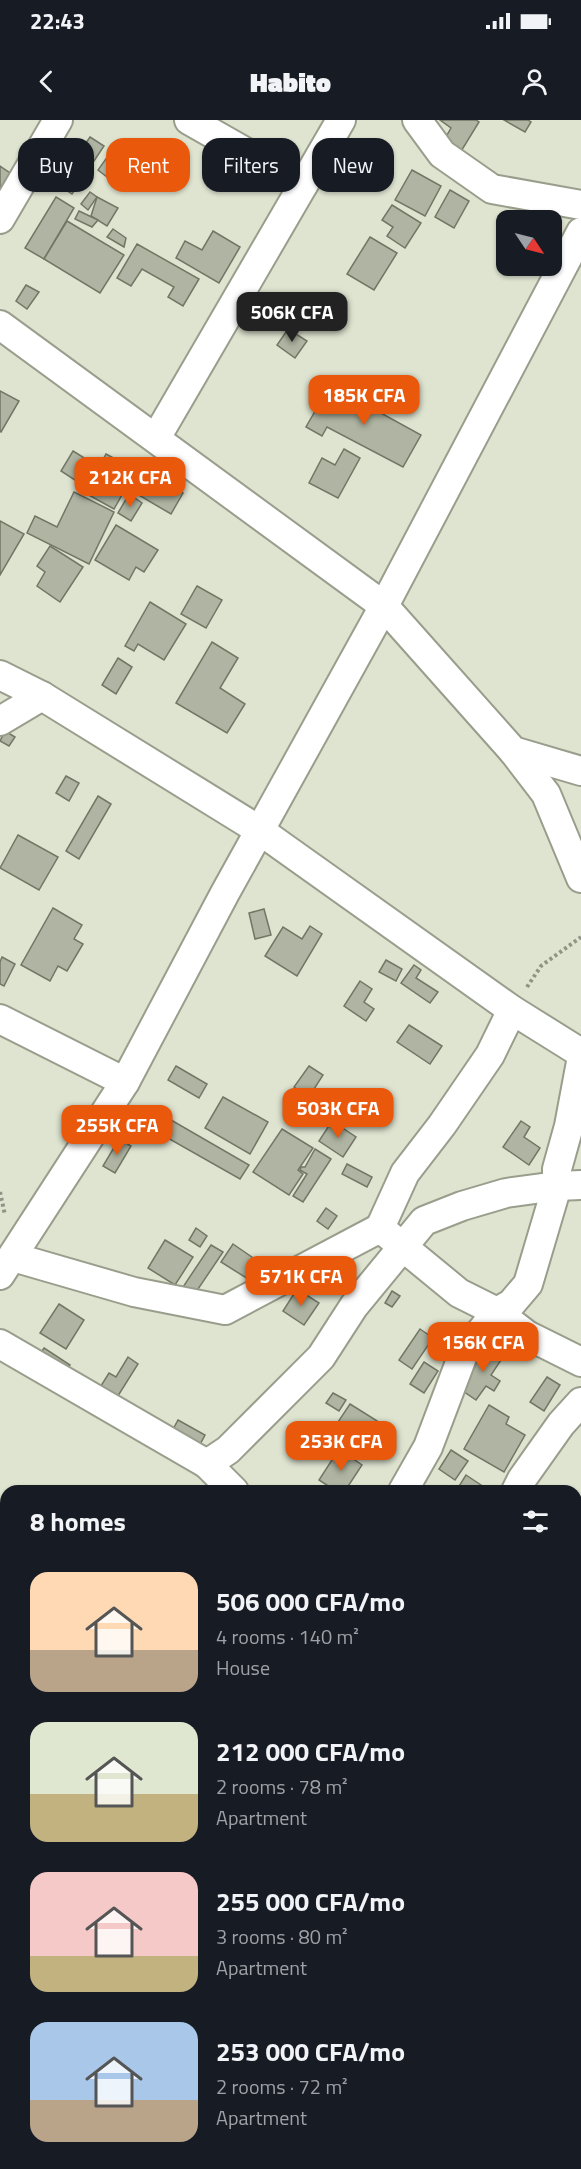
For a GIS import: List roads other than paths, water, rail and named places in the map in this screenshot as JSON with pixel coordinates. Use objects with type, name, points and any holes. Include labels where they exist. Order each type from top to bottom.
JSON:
[{"type":"street","points":[[0,219],[57,120]]},
{"type":"street","points":[[189,120],[303,185]]},
{"type":"street","points":[[156,438],[341,120]]},
{"type":"street","points":[[417,120],[442,154],[492,189],[581,206]]},
{"type":"street","points":[[512,1010],[490,1055],[442,1125],[405,1173],[380,1228],[225,1310],[7,1266],[125,1082],[259,830],[384,606],[581,232]]},
{"type":"street","points":[[0,325],[384,606],[513,751],[546,794],[581,878]]},
{"type":"street","points":[[0,675],[42,696],[259,830],[512,1010],[581,1053]]},
{"type":"street","points":[[0,721],[42,696]]},
{"type":"street","points":[[513,751],[581,771]]},
{"type":"street","points":[[0,1019],[125,1082]]},
{"type":"street","points":[[569,1185],[557,1169],[569,1126],[581,1062]]},
{"type":"street","points":[[207,1464],[228,1450],[321,1357],[354,1306],[424,1221],[506,1192],[569,1185]]},
{"type":"street","points":[[406,1485],[428,1447],[464,1352],[497,1312],[511,1304],[528,1284],[569,1185]]},
{"type":"street","points":[[380,1228],[459,1293],[497,1312],[526,1335],[581,1362]]},
{"type":"street","points":[[0,1344],[207,1464],[228,1485]]},
{"type":"street","points":[[519,1485],[561,1424],[581,1402]]}]
